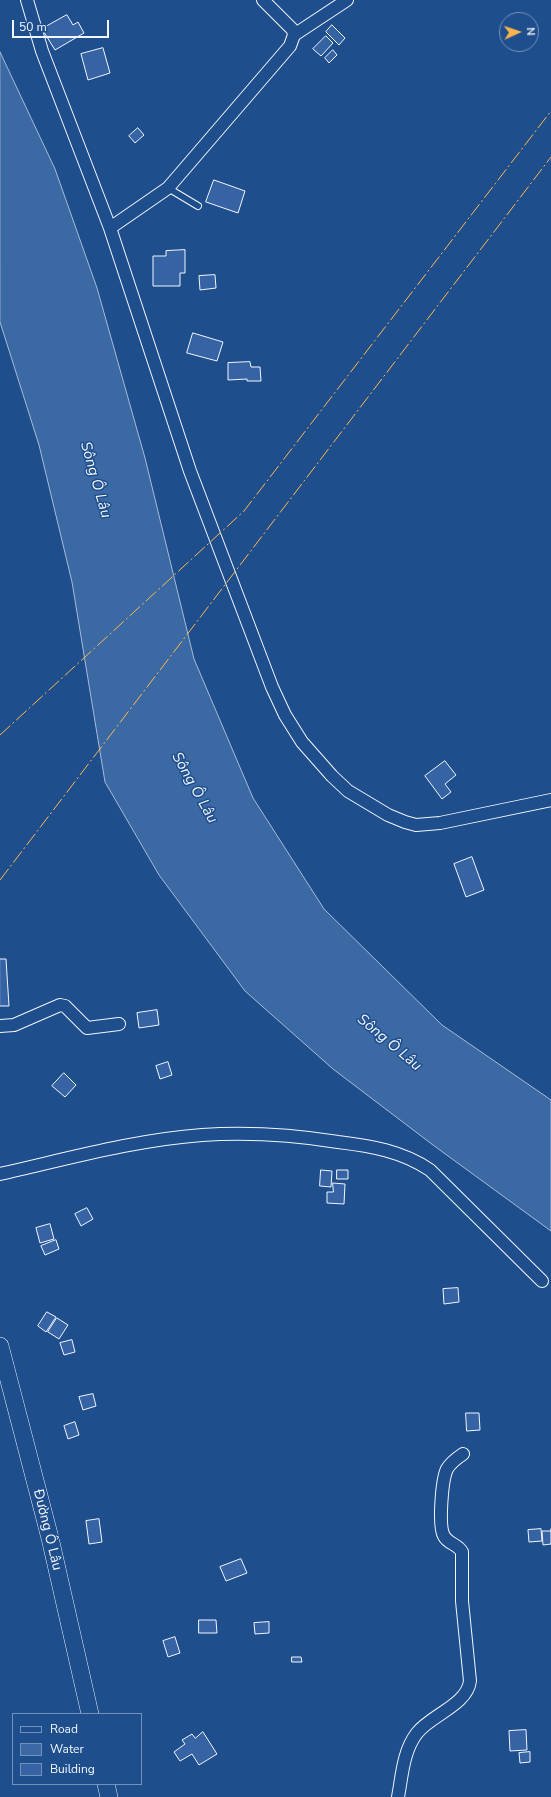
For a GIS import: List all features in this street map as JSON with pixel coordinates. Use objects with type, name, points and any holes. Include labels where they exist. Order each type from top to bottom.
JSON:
[{"type":"main road","name":"Đường Ô Lâu","points":[[0,1346],[50,1538],[90,1713]]},
{"type":"main road","points":[[106,1785],[109,1797]]},
{"type":"street","points":[[28,0],[42,51],[110,228],[190,471],[272,687],[285,715],[302,742],[348,791],[388,815],[405,822],[416,824],[440,824],[551,800]]},
{"type":"street","points":[[263,0],[289,25],[294,35]]},
{"type":"street","points":[[110,228],[168,188],[290,46],[294,35],[347,0]]},
{"type":"street","points":[[0,1026],[14,1025],[60,1005],[66,1006],[87,1028],[119,1024]]},
{"type":"street","points":[[0,1174],[120,1147],[163,1139],[202,1135],[298,1136],[367,1146],[417,1161],[430,1170],[542,1281]]},
{"type":"street","points":[[398,1797],[406,1755],[413,1738],[423,1726],[462,1698],[469,1688],[470,1681],[462,1601],[462,1552],[458,1547],[444,1538],[442,1529],[442,1486],[444,1477],[453,1462],[463,1454]]},
{"type":"lane","points":[[168,188],[198,206]]},
{"type":"water","name":"Sông Ô Lâu","points":[[0,52],[55,169],[97,288],[145,458],[194,659],[253,798],[324,909],[442,1025],[551,1100],[551,1231],[433,1145],[333,1069],[245,991],[159,875],[105,782],[72,582],[39,445],[0,322]]},
{"type":"building","points":[[67,15],[73,25],[78,22],[84,33],[55,50],[42,29]]},
{"type":"building","points":[[332,25],[345,38],[339,45],[326,32]]},
{"type":"building","points":[[326,36],[333,43],[321,56],[313,49]]},
{"type":"building","points":[[103,48],[110,73],[88,80],[81,54]]},
{"type":"building","points":[[333,50],[337,55],[329,63],[325,58]]},
{"type":"building","points":[[138,128],[144,135],[135,143],[129,136]]},
{"type":"building","points":[[214,180],[245,191],[238,213],[206,202]]},
{"type":"building","points":[[185,250],[185,273],[180,273],[180,286],[153,286],[153,256],[166,256],[166,251]]},
{"type":"building","points":[[215,275],[216,288],[200,290],[199,276]]},
{"type":"building","points":[[193,333],[223,342],[217,361],[187,353]]},
{"type":"building","points":[[250,362],[251,367],[260,367],[261,381],[247,381],[247,379],[228,380],[228,363]]},
{"type":"building","points":[[445,761],[456,775],[445,784],[451,792],[442,799],[425,776]]},
{"type":"building","points":[[472,857],[484,890],[466,897],[454,864]]},
{"type":"building","points":[[0,959],[6,959],[9,1006],[0,1006]]},
{"type":"building","points":[[157,1010],[159,1025],[139,1028],[137,1013]]},
{"type":"building","points":[[168,1062],[172,1075],[160,1079],[156,1066]]},
{"type":"building","points":[[64,1073],[76,1085],[65,1097],[52,1086]]},
{"type":"building","points":[[321,1170],[332,1171],[331,1187],[320,1186]]},
{"type":"building","points":[[337,1170],[348,1170],[348,1179],[337,1179]]},
{"type":"building","points":[[333,1183],[345,1184],[344,1204],[327,1203],[327,1192],[333,1192]]},
{"type":"building","points":[[87,1208],[93,1219],[81,1226],[75,1214]]},
{"type":"building","points":[[50,1224],[54,1239],[40,1243],[36,1228]]},
{"type":"building","points":[[56,1240],[59,1249],[45,1255],[41,1246]]},
{"type":"building","points":[[458,1288],[459,1302],[444,1304],[443,1289]]},
{"type":"building","points":[[47,1312],[56,1317],[46,1332],[38,1326]]},
{"type":"building","points":[[57,1318],[68,1325],[59,1339],[48,1332]]},
{"type":"building","points":[[72,1340],[75,1352],[64,1355],[60,1343]]},
{"type":"building","points":[[93,1394],[96,1406],[83,1410],[79,1397]]},
{"type":"building","points":[[466,1413],[479,1413],[480,1430],[467,1431]]},
{"type":"building","points":[[75,1422],[79,1435],[68,1439],[64,1426]]},
{"type":"building","points":[[99,1519],[102,1542],[89,1544],[86,1521]]},
{"type":"building","points":[[541,1529],[542,1541],[529,1542],[528,1530]]},
{"type":"building","points":[[542,1531],[551,1531],[551,1544],[543,1545]]},
{"type":"building","points":[[241,1559],[247,1573],[226,1581],[220,1567]]},
{"type":"building","points":[[199,1620],[216,1620],[217,1633],[199,1633]]},
{"type":"building","points":[[269,1622],[269,1633],[255,1634],[254,1623]]},
{"type":"building","points":[[175,1637],[180,1653],[168,1657],[163,1641]]},
{"type":"building","points":[[292,1657],[301,1657],[302,1662],[292,1662]]},
{"type":"building","points":[[526,1730],[527,1750],[510,1751],[509,1731]]},
{"type":"building","points":[[203,1732],[217,1754],[199,1765],[192,1754],[180,1761],[174,1752],[185,1744],[182,1740],[192,1734],[195,1738]]},
{"type":"building","points":[[530,1752],[530,1762],[520,1763],[519,1753]]},
{"type":"power","points":[[0,735],[244,511],[551,111]]},
{"type":"power","points":[[0,880],[551,157]]}]
